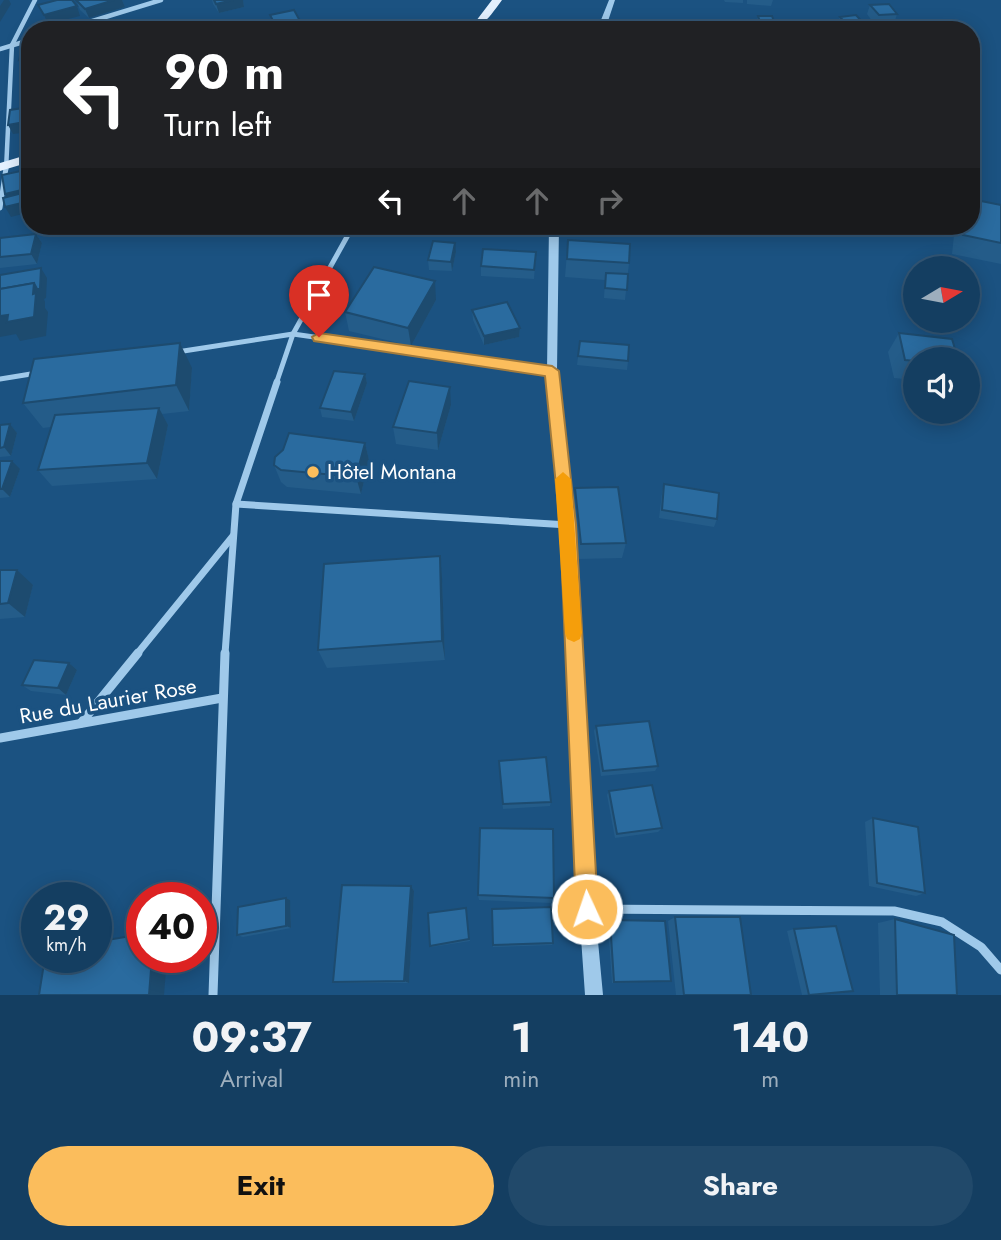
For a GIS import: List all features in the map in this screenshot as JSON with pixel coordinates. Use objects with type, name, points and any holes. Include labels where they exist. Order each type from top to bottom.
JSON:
[{"type":"main road","points":[[482,21],[497,0]]},
{"type":"main road","points":[[3,166],[21,161]]},
{"type":"street","points":[[24,21],[35,0]]},
{"type":"street","points":[[92,21],[161,0]]},
{"type":"street","points":[[604,21],[612,0]]},
{"type":"street","points":[[0,208],[12,45],[21,27]]},
{"type":"street","points":[[0,49],[21,42]]},
{"type":"street","points":[[213,995],[222,698],[236,504],[293,334],[348,235]]},
{"type":"street","points":[[554,235],[552,371],[568,525],[587,909],[594,995]]},
{"type":"street","points":[[173,352],[293,334],[552,371]]},
{"type":"street","points":[[0,379],[40,373]]},
{"type":"street","points":[[236,504],[568,525]]},
{"type":"street","points":[[81,723],[233,535]]},
{"type":"street","name":"Rue du Laurier Rose","points":[[0,738],[222,698]]},
{"type":"street","points":[[587,909],[894,911],[942,922],[981,947],[1001,970]]},
{"type":"building","points":[[57,0],[72,0],[77,6],[44,15],[38,5]]},
{"type":"building","points":[[76,0],[114,0],[85,9]]},
{"type":"building","points":[[214,0],[233,0],[216,4]]},
{"type":"building","points":[[889,4],[897,14],[879,15],[870,5]]},
{"type":"building","points":[[294,10],[300,21],[273,21],[270,15]]},
{"type":"building","points":[[856,15],[861,21],[844,21],[840,17]]},
{"type":"building","points":[[758,16],[772,16],[774,21],[760,21]]},
{"type":"building","points":[[21,108],[21,123],[8,125],[10,110]]},
{"type":"building","points":[[21,171],[21,190],[5,194],[2,175]]},
{"type":"building","points":[[21,193],[21,203],[5,207],[3,198]]},
{"type":"building","points":[[980,201],[1001,205],[1001,243],[963,235],[980,235]]},
{"type":"building","points":[[36,235],[31,254],[0,257],[0,238]]},
{"type":"building","points":[[568,240],[630,244],[629,263],[567,259]]},
{"type":"building","points":[[433,241],[455,243],[451,262],[428,260]]},
{"type":"building","points":[[483,249],[536,252],[534,270],[481,266]]},
{"type":"building","points":[[374,267],[435,281],[408,328],[345,312]]},
{"type":"building","points":[[41,268],[40,289],[37,289],[34,283],[0,289],[0,275]]},
{"type":"building","points":[[606,273],[628,274],[627,290],[605,288]]},
{"type":"building","points":[[34,283],[34,317],[7,322],[8,315],[0,316],[0,289]]},
{"type":"building","points":[[507,302],[520,328],[484,336],[472,310]]},
{"type":"building","points":[[899,333],[952,339],[954,347],[903,347],[903,351]]},
{"type":"building","points":[[580,341],[629,345],[628,361],[578,356]]},
{"type":"building","points":[[180,343],[176,385],[23,403],[34,359]]},
{"type":"building","points":[[334,371],[365,374],[351,412],[320,408]]},
{"type":"building","points":[[409,381],[450,387],[437,433],[393,427]]},
{"type":"building","points":[[159,408],[147,463],[38,470],[55,415]]},
{"type":"building","points":[[10,424],[4,447],[0,448],[0,425]]},
{"type":"building","points":[[289,433],[365,443],[356,477],[281,470],[274,465],[275,457],[283,450]]},
{"type":"building","points":[[0,461],[12,461],[2,489],[0,489]]},
{"type":"building","points":[[664,484],[719,493],[717,519],[662,510]]},
{"type":"building","points":[[618,487],[626,543],[581,544],[575,488]]},
{"type":"building","points":[[440,556],[442,641],[318,650],[324,564]]},
{"type":"building","points":[[0,570],[17,570],[8,603],[0,604]]},
{"type":"building","points":[[34,660],[69,663],[58,688],[22,685]]},
{"type":"building","points":[[649,721],[658,766],[603,771],[596,726]]},
{"type":"building","points":[[546,757],[551,802],[503,804],[499,761]]},
{"type":"building","points":[[652,785],[662,828],[617,834],[609,791]]},
{"type":"building","points":[[873,818],[918,827],[925,893],[877,883]]},
{"type":"building","points":[[480,828],[553,829],[554,898],[478,895]]},
{"type":"building","points":[[342,885],[411,886],[404,981],[333,982]]},
{"type":"building","points":[[286,898],[286,926],[237,935],[238,907]]},
{"type":"building","points":[[551,907],[553,943],[493,945],[492,909]]},
{"type":"building","points":[[466,908],[469,939],[430,946],[428,913]]},
{"type":"building","points":[[675,917],[740,917],[751,995],[684,995]]},
{"type":"building","points":[[895,919],[954,935],[957,995],[897,995]]},
{"type":"building","points":[[610,920],[665,921],[671,981],[614,982]]},
{"type":"building","points":[[836,926],[853,991],[809,995],[794,929]]},
{"type":"building","points":[[126,937],[126,973],[151,973],[149,995],[39,995],[42,973],[112,973],[112,939]]},
{"type":"slow traffic","points":[[563,479],[574,633]]},
{"type":"place","name":"Hôtel Montana","points":[[313,472]]},
{"type":"route","points":[[319,337],[552,371],[568,525],[587,909]]}]
